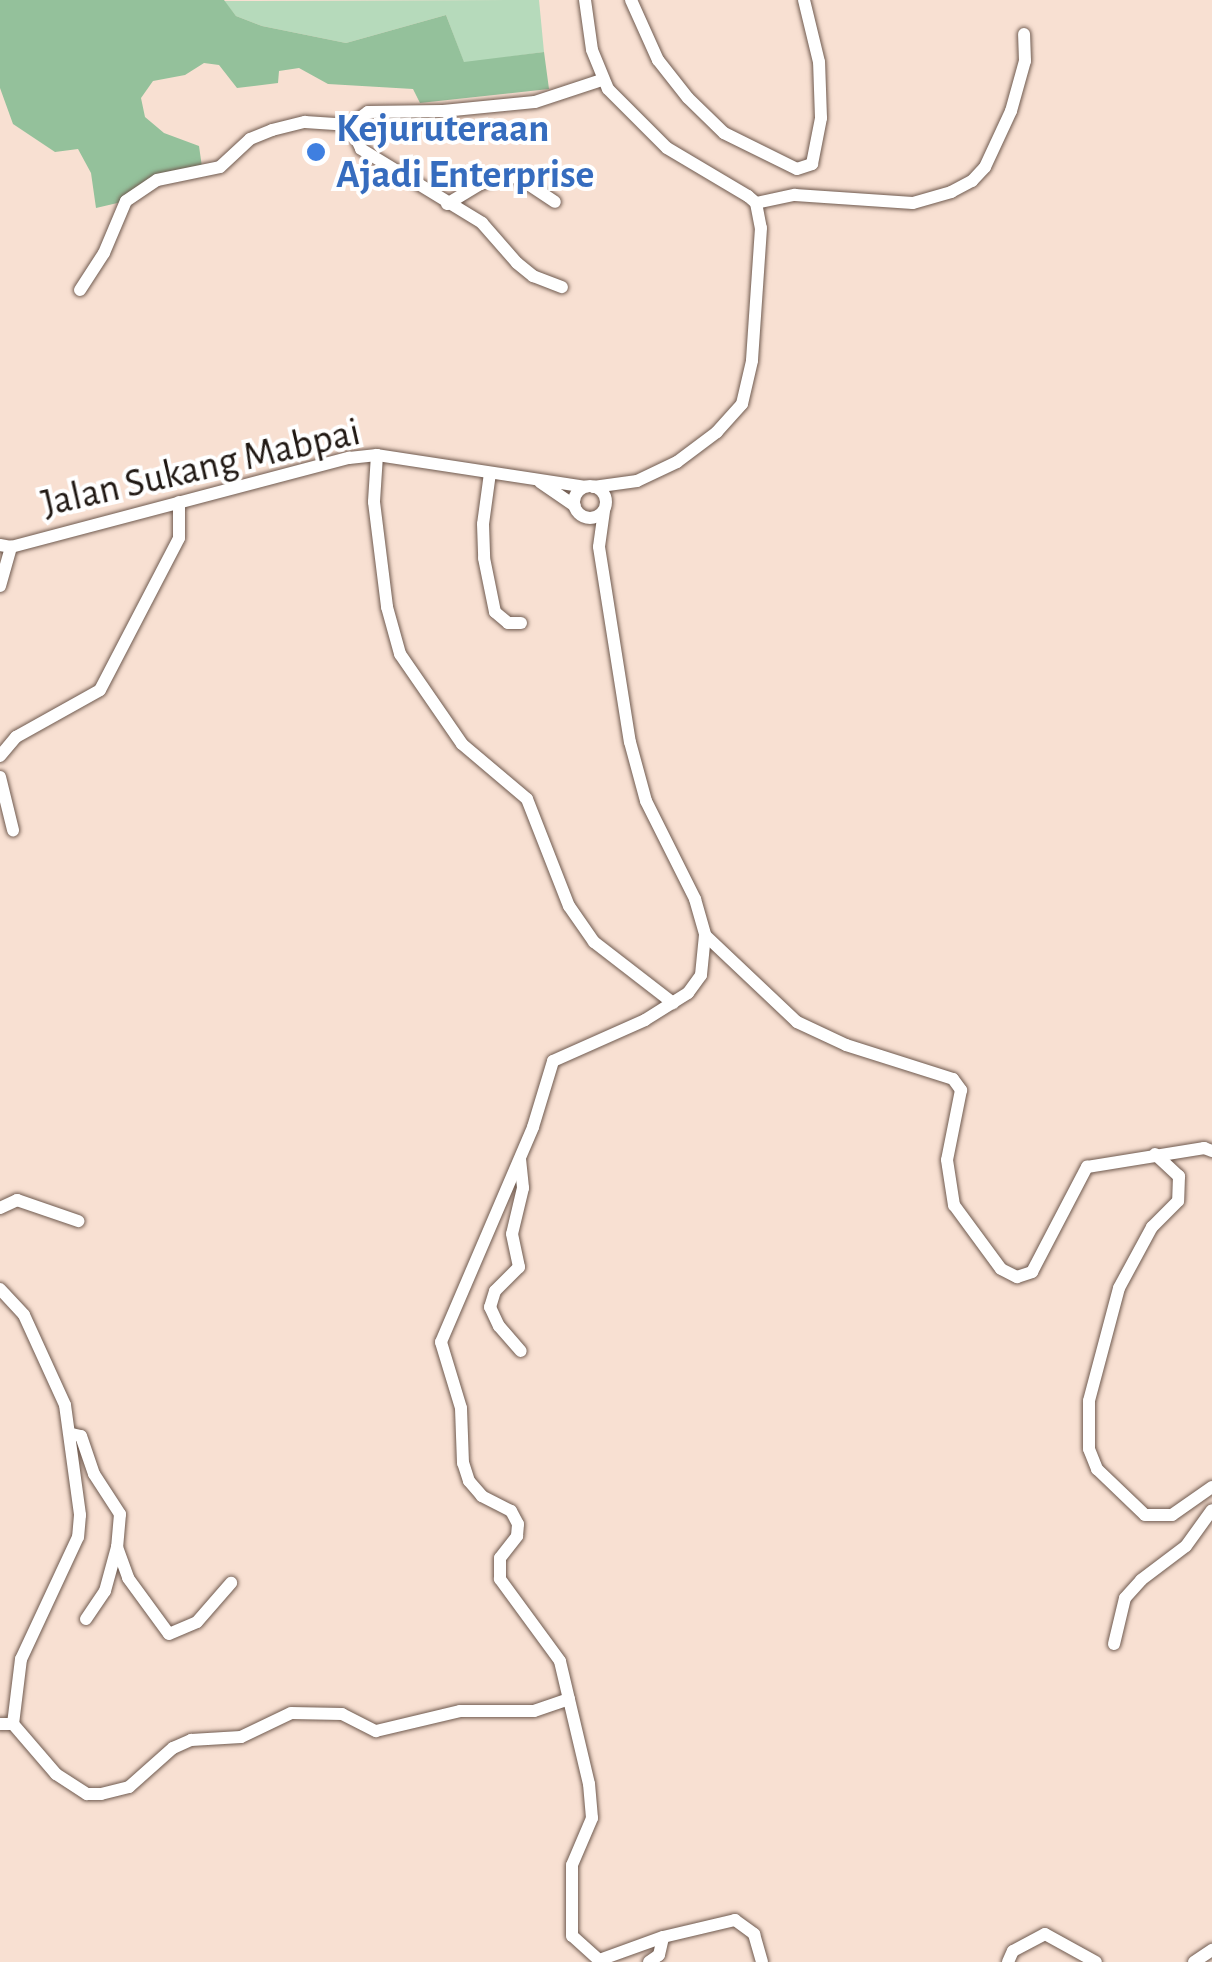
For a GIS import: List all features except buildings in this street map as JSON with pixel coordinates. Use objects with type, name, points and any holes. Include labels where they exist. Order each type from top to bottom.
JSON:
[{"type":"street","points":[[585,0],[602,80],[644,130],[756,203],[795,195],[912,203],[952,192],[972,181],[986,167],[1011,111],[1024,61],[1024,34]]},
{"type":"street","points":[[631,0],[658,60],[688,98],[724,134],[797,170],[812,164],[821,118],[818,62],[804,0]]},
{"type":"street","points":[[80,290],[104,253],[126,201],[148,185],[220,167],[250,139],[272,130],[305,122],[350,125],[368,112],[443,111],[536,102],[602,80]]},
{"type":"street","points":[[350,125],[361,148],[482,223],[533,276],[562,287]]},
{"type":"street","points":[[446,204],[480,184],[504,176],[519,178],[555,202]]},
{"type":"street","name":"Jalan Sukang Mabpai","points":[[605,508],[637,480],[693,453],[718,432],[746,396],[760,258],[756,203]]},
{"type":"street","points":[[376,456],[374,502],[388,607],[400,654],[462,744],[527,799],[569,906],[594,942],[673,1003]]},
{"type":"street","name":"Jalan Sukang Mabpai","points":[[5,546],[332,461],[376,456],[589,487],[637,480]]},
{"type":"street","points":[[490,473],[484,558],[495,612],[508,623],[521,623]]},
{"type":"street","name":"Jalan Sukang Mabpai","points":[[536,479],[577,510]]},
{"type":"street","points":[[599,546],[577,510],[576,494],[589,487],[603,493],[605,508],[599,546],[630,742],[646,801],[695,899],[705,934],[698,982],[673,1003],[552,1062],[520,1157],[441,1342],[461,1408],[463,1462],[470,1481],[482,1496],[511,1511],[518,1524],[517,1536],[500,1558],[500,1579],[560,1660],[593,1806],[572,1865],[572,1936],[599,1960],[663,1938],[735,1920],[754,1934],[762,1962]]},
{"type":"street","points":[[0,756],[16,736],[100,690],[179,538],[179,502]]},
{"type":"street","points":[[577,510],[594,518],[605,508]]},
{"type":"street","points":[[0,586],[5,546]]},
{"type":"street","points":[[0,777],[13,830]]},
{"type":"street","points":[[705,934],[741,974],[797,1022],[846,1045],[953,1079],[961,1090],[947,1160],[954,1205],[1008,1274],[1017,1277],[1032,1272],[1087,1167],[1209,1146]]},
{"type":"street","points":[[1155,1154],[1179,1176],[1178,1201],[1152,1226],[1119,1288],[1089,1400],[1089,1449],[1106,1479],[1144,1516],[1172,1514],[1212,1487]]},
{"type":"street","points":[[520,1157],[523,1188],[512,1234],[520,1267],[495,1291],[490,1307],[494,1319],[521,1351]]},
{"type":"street","points":[[0,1208],[17,1200],[78,1220]]},
{"type":"street","points":[[0,1289],[24,1315],[65,1405],[72,1434],[80,1514],[78,1537],[21,1659],[7,1724],[56,1774],[87,1794],[129,1787],[173,1748],[192,1740],[241,1736],[291,1712],[342,1714],[376,1731],[460,1711],[534,1711],[569,1699]]},
{"type":"street","points":[[72,1434],[81,1436],[94,1474],[116,1505],[120,1525],[105,1590],[86,1619]]},
{"type":"street","points":[[1114,1644],[1125,1598],[1140,1580],[1182,1551],[1212,1510]]},
{"type":"street","points":[[117,1546],[128,1578],[169,1634],[197,1622],[230,1582]]},
{"type":"street","points":[[1008,1962],[1013,1951],[1044,1934],[1096,1962]]},
{"type":"street","points":[[649,1962],[659,1955],[663,1938]]},
{"type":"street","points":[[1194,1962],[1212,1950]]},
{"type":"green space","points":[[0,0],[224,0],[236,16],[262,26],[346,43],[446,15],[464,62],[544,52],[549,89],[420,103],[413,89],[328,84],[299,68],[279,71],[278,83],[237,88],[219,65],[204,63],[185,75],[153,81],[141,98],[145,117],[164,133],[199,146],[203,174],[174,177],[126,201],[96,208],[91,173],[78,149],[55,152],[13,124],[0,88]]},
{"type":"green space","points":[[539,0],[544,52],[464,63],[446,15],[346,43],[262,26],[236,16],[224,1]]},
{"type":"place","name":"Kejuruteraan Ajadi Enterprise","points":[[316,152]]}]
